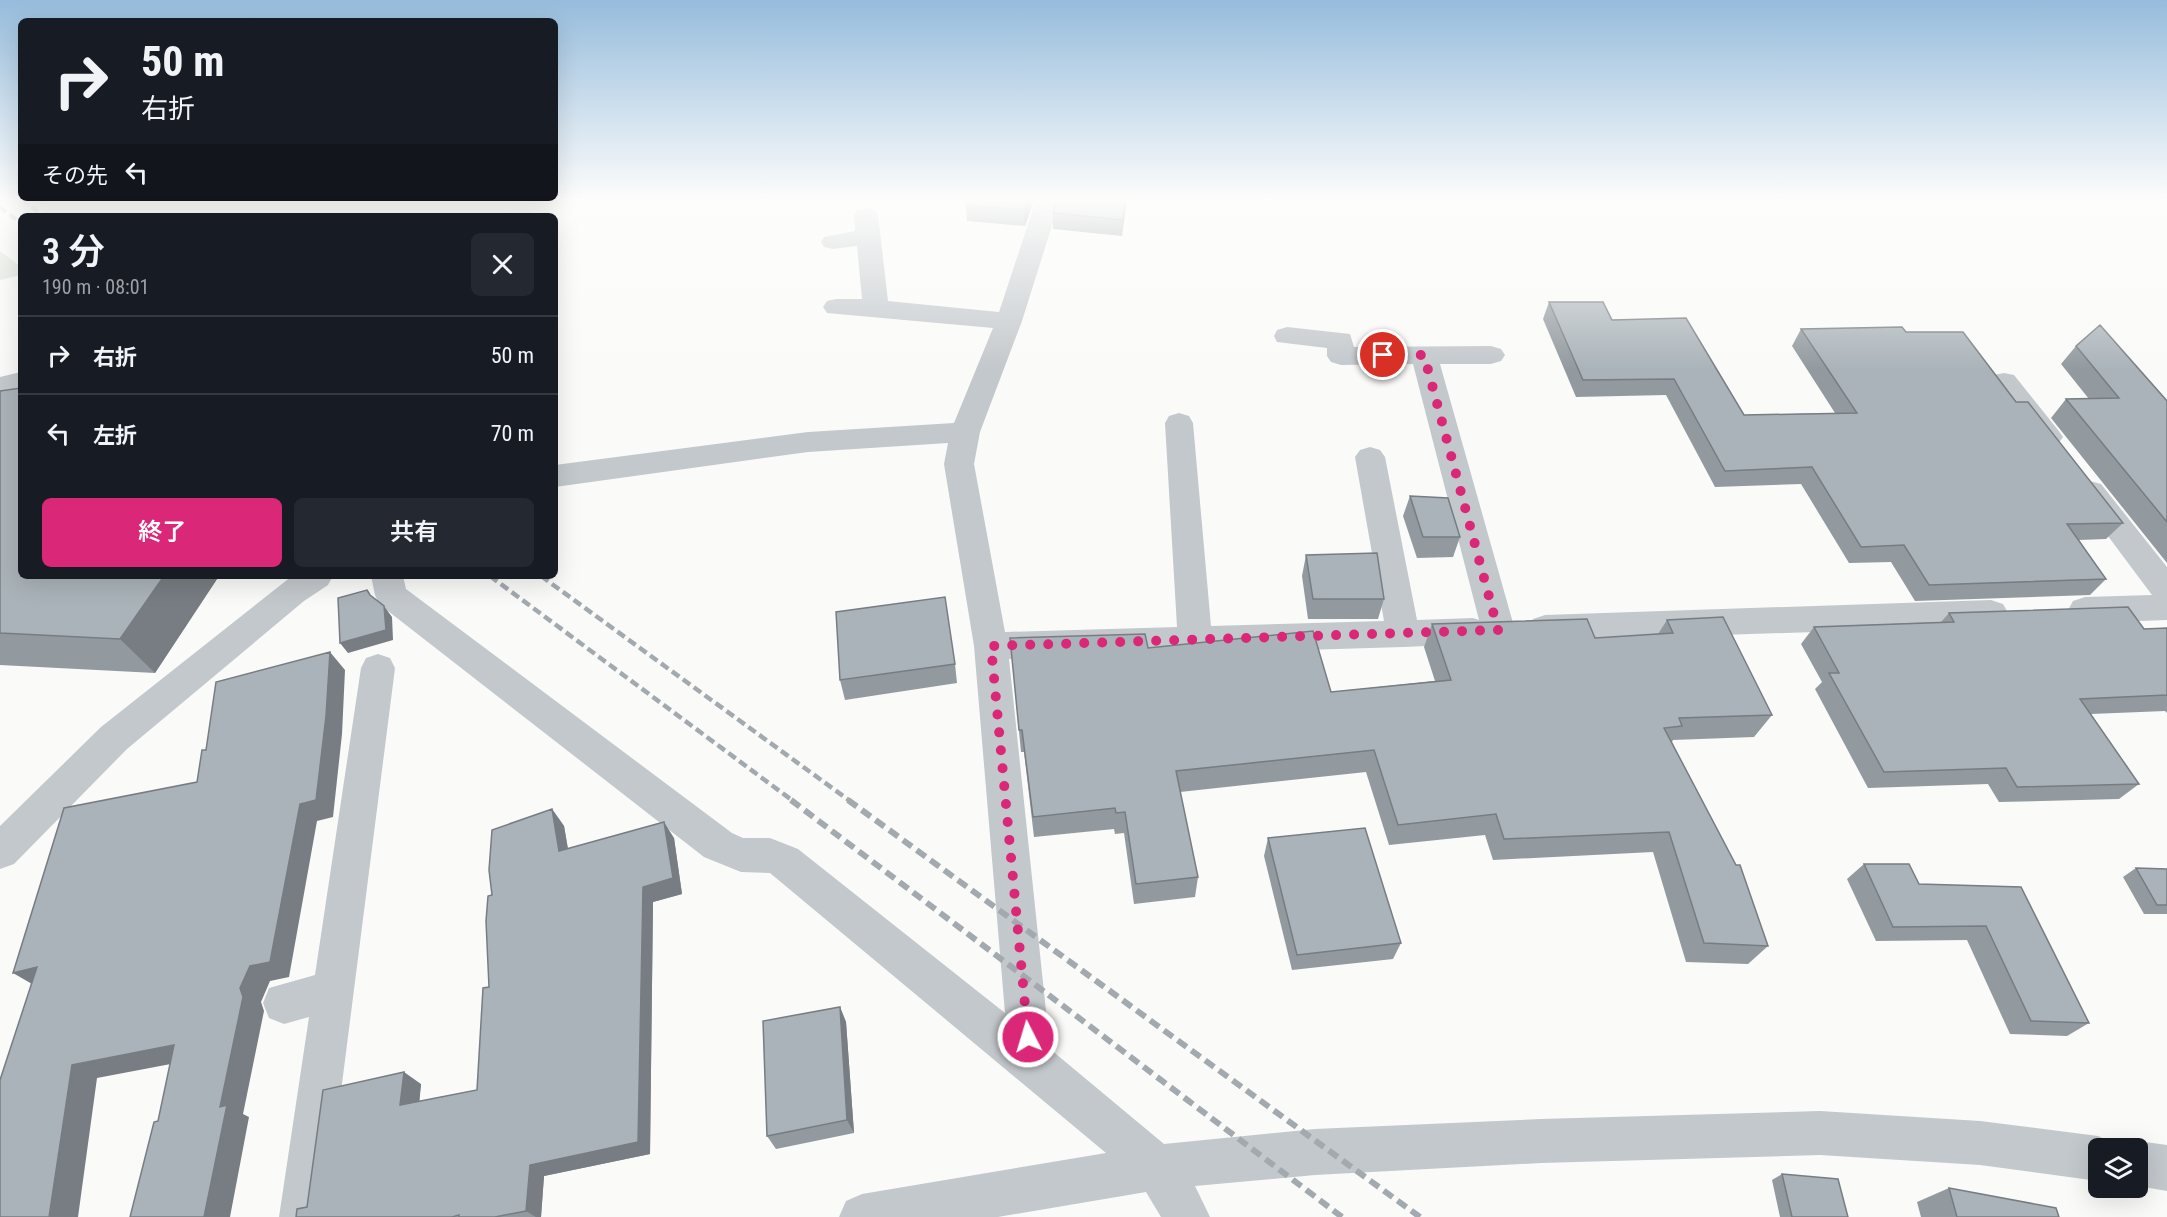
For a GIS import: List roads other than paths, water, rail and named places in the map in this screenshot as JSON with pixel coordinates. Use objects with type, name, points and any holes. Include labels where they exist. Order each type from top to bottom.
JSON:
[{"type":"street","points":[[870,257],[876,308]]},
{"type":"street","points":[[1030,257],[1009,321],[964,432],[959,464],[991,646],[1030,1060]]},
{"type":"street","points":[[836,307],[876,308],[1009,321]]},
{"type":"street","points":[[1287,336],[1340,340],[1341,356],[1491,355]]},
{"type":"street","points":[[1424,355],[1498,630]]},
{"type":"street","points":[[0,386],[18,382]]},
{"type":"street","points":[[2004,382],[2167,590]]},
{"type":"street","points":[[1179,423],[1166,455],[1195,639]]},
{"type":"street","points":[[558,476],[808,442],[964,432]]},
{"type":"street","points":[[1370,458],[1403,634]]},
{"type":"street","points":[[0,852],[114,738],[292,592],[312,579]]},
{"type":"street","points":[[388,579],[391,596],[718,844],[741,855],[770,855],[784,861],[1030,1060],[1157,1167],[1187,1217]]},
{"type":"street","points":[[2060,611],[2167,607]]},
{"type":"street","points":[[991,646],[2024,612]]},
{"type":"street","points":[[302,1217],[378,668]]},
{"type":"street","points":[[284,1003],[333,991]]},
{"type":"street","points":[[862,1217],[1157,1167],[1315,1152],[1541,1141],[1820,1133],[1980,1143],[2088,1158]]},
{"type":"street","points":[[2148,1165],[2167,1168]]},
{"type":"railway","points":[[494,579],[793,801]]},
{"type":"railway","points":[[545,579],[850,801]]},
{"type":"railway","points":[[791,800],[1342,1217]]},
{"type":"railway","points":[[848,800],[1420,1217]]}]
